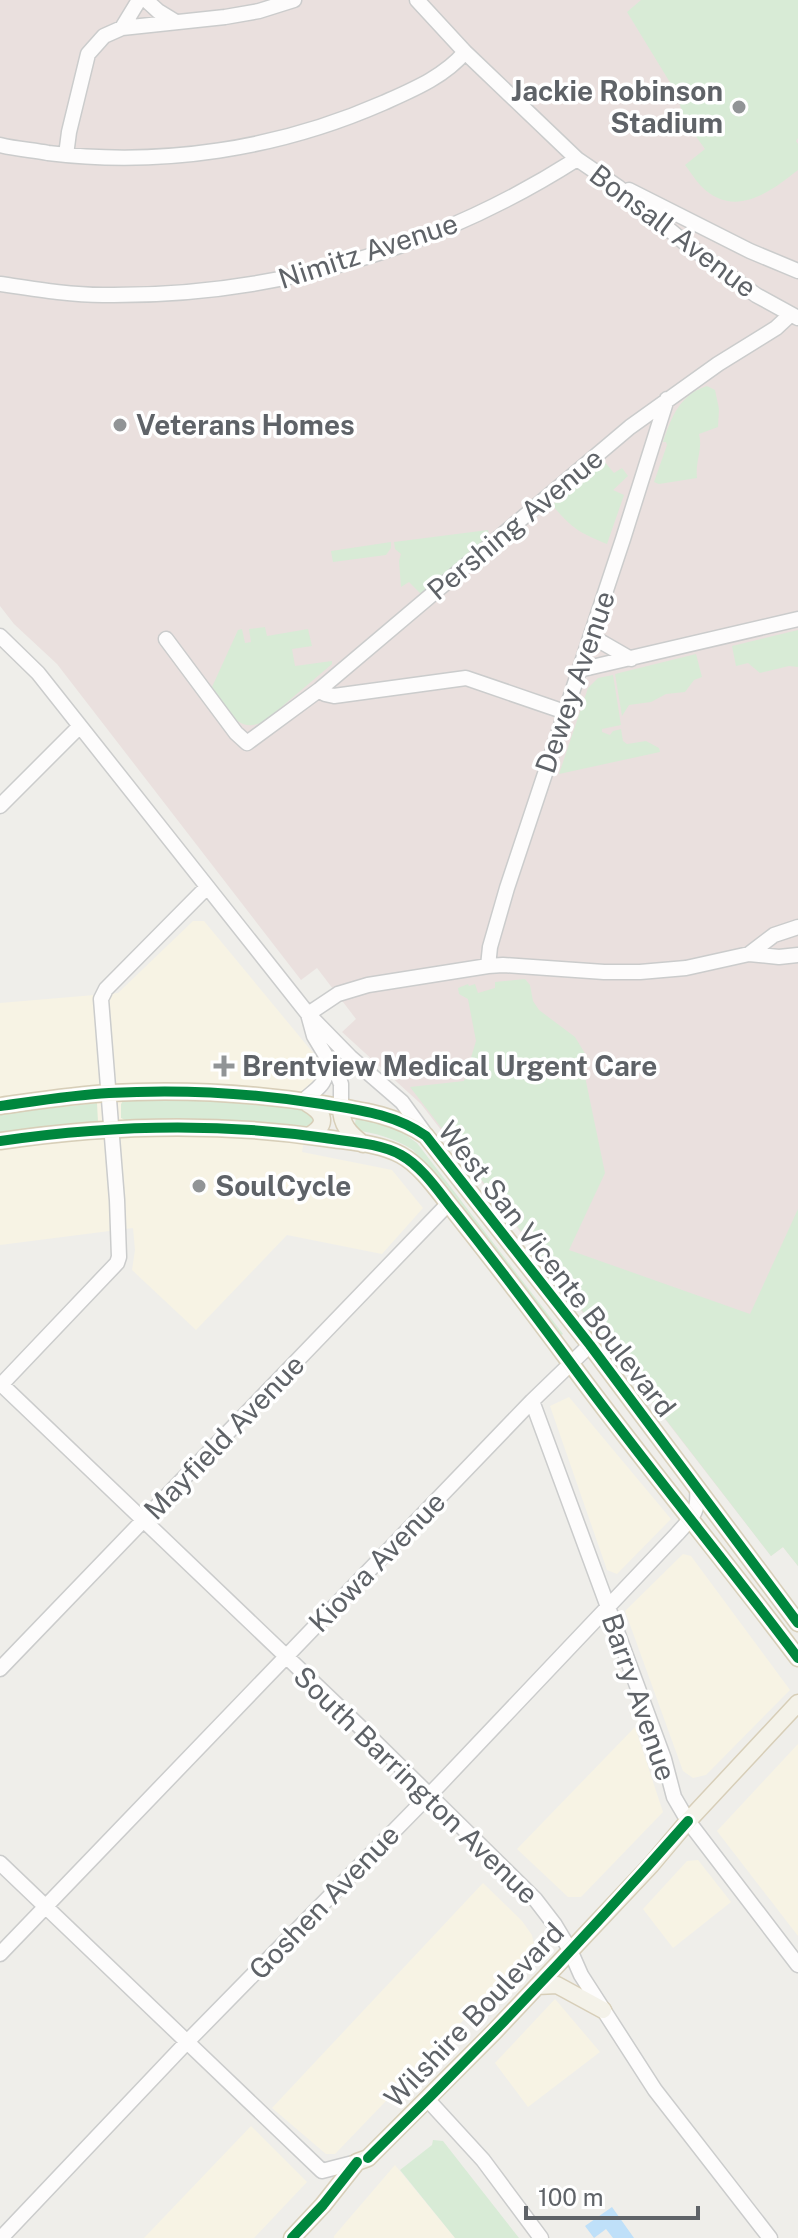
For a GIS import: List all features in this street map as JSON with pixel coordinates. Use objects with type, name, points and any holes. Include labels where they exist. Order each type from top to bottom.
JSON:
[{"type":"main road","name":"West San Vicente Boulevard","points":[[0,1106],[107,1093],[203,1093],[341,1107],[397,1119],[426,1136],[590,1345],[798,1623]]},
{"type":"main road","points":[[303,1101],[320,1111],[322,1117],[318,1131],[309,1136]]},
{"type":"main road","points":[[341,1107],[344,1127],[363,1144]]},
{"type":"main road","name":"West San Vicente Boulevard","points":[[0,1141],[112,1129],[216,1128],[363,1144],[402,1156],[416,1167],[448,1204],[515,1287],[798,1658]]},
{"type":"main road","points":[[724,1524],[748,1542],[798,1603]]},
{"type":"main road","name":"Wilshire Boulevard","points":[[295,2237],[357,2162],[368,2158],[428,2100],[651,1865],[798,1703]]},
{"type":"main road","points":[[537,1986],[557,1985],[603,2010]]},
{"type":"street","points":[[122,28],[139,0]]},
{"type":"street","points":[[146,0],[176,22]]},
{"type":"street","points":[[66,155],[88,54],[104,36],[122,28],[225,17],[294,0]]},
{"type":"street","name":"Bonsall Avenue","points":[[417,0],[465,52],[577,159],[618,187],[684,242],[756,295],[794,317]]},
{"type":"street","points":[[0,145],[66,155],[130,158],[236,148],[298,135],[336,122],[398,96],[447,70],[465,52]]},
{"type":"street","name":"Nimitz Avenue","points":[[0,284],[102,295],[200,292],[279,281],[381,253],[451,226],[503,203],[577,159]]},
{"type":"street","points":[[618,187],[634,191],[750,251],[798,271]]},
{"type":"street","name":"Pershing Avenue","points":[[166,639],[236,733],[247,743],[319,690],[630,427],[718,364],[794,317]]},
{"type":"street","name":"Dewey Avenue","points":[[488,966],[490,947],[507,888],[667,399]]},
{"type":"street","points":[[579,670],[798,619]]},
{"type":"street","points":[[0,636],[38,673],[308,1014],[350,1057],[402,1102],[426,1136]]},
{"type":"street","points":[[591,636],[631,659]]},
{"type":"street","points":[[319,690],[334,696],[466,678],[565,712]]},
{"type":"street","points":[[0,806],[80,726]]},
{"type":"street","points":[[1,1384],[117,1263],[119,1233],[101,999],[106,989],[207,887]]},
{"type":"street","points":[[749,954],[774,935],[798,927]]},
{"type":"street","points":[[308,1014],[338,994],[368,985],[488,966],[640,972],[686,968],[749,954],[798,955]]},
{"type":"street","points":[[308,1014],[314,1036],[341,1084],[341,1107]]},
{"type":"street","points":[[303,1101],[322,1087],[329,1063]]},
{"type":"street","name":"Mayfield Avenue","points":[[0,1669],[448,1204]]},
{"type":"street","name":"Kiowa Avenue","points":[[0,1954],[532,1401],[590,1345]]},
{"type":"street","name":"South Barrington Avenue","points":[[1,1384],[535,1899],[570,1950],[581,1975],[655,2090],[770,2238]]},
{"type":"street","name":"Barry Avenue","points":[[532,1401],[664,1759],[674,1797],[688,1821],[798,1965]]},
{"type":"street","points":[[691,1519],[698,1504],[697,1489]]},
{"type":"street","name":"Goshen Avenue","points":[[1,2238],[691,1519]]},
{"type":"street","points":[[0,1863],[322,2171],[357,2162]]},
{"type":"street","points":[[428,2100],[483,2160],[541,2238]]},
{"type":"shaded area","points":[[0,0],[798,0],[798,1566],[783,1547],[771,1556],[421,1104],[342,1032],[356,1019],[317,968],[301,980],[57,664],[14,624],[0,606]]},
{"type":"shaded area","points":[[193,921],[204,921],[319,1060],[302,1152],[392,1170],[423,1208],[382,1254],[287,1235],[196,1330],[132,1270],[135,1250],[133,1228],[0,1245],[0,1003],[118,993]]},
{"type":"shaded area","points":[[569,1397],[671,1519],[617,1574],[607,1570],[550,1406]]},
{"type":"shaded area","points":[[683,1554],[691,1556],[790,1690],[706,1775],[693,1778],[683,1771],[625,1611]]},
{"type":"shaded area","points":[[635,1727],[663,1812],[581,1897],[568,1897],[517,1849]]},
{"type":"shaded area","points":[[798,1744],[798,1936],[717,1831]]},
{"type":"shaded area","points":[[698,1860],[731,1902],[673,1948],[643,1909],[687,1861]]},
{"type":"shaded area","points":[[483,1883],[522,1921],[534,1944],[335,2154],[326,2154],[272,2108]]},
{"type":"shaded area","points":[[555,1999],[600,2052],[528,2107],[495,2063]]},
{"type":"shaded area","points":[[251,2126],[307,2182],[254,2238],[144,2238]]},
{"type":"shaded area","points":[[395,2165],[455,2238],[334,2238],[334,2236]]},
{"type":"green space","name":"Jackie Robinson Stadium","points":[[641,0],[798,0],[798,170],[763,194],[739,202],[713,196],[699,184],[685,165],[705,149],[687,124],[674,89],[627,12]]},
{"type":"green space","points":[[707,386],[715,390],[719,409],[718,427],[699,434],[697,478],[659,484],[654,482],[667,445],[663,442],[673,416],[683,401]]},
{"type":"green space","points":[[604,461],[614,473],[622,468],[628,476],[613,490],[624,495],[607,544],[576,529],[552,505]]},
{"type":"green space","points":[[488,530],[489,537],[421,594],[409,582],[401,587],[401,554],[395,549],[394,542]]},
{"type":"green space","points":[[391,542],[386,555],[333,562],[331,551]]},
{"type":"green space","points":[[265,627],[267,636],[308,629],[312,646],[292,649],[295,666],[332,661],[332,664],[265,721],[247,725],[233,717],[212,687],[238,630],[242,629],[245,643],[251,642],[249,629]]},
{"type":"green space","points":[[798,630],[798,667],[760,673],[748,663],[736,666],[732,646]]},
{"type":"green space","points":[[696,654],[702,677],[694,680],[685,692],[629,705],[622,716],[615,674]]},
{"type":"green space","points":[[613,675],[621,725],[602,729],[602,732],[610,735],[621,729],[623,741],[627,744],[646,741],[659,748],[660,752],[559,774],[588,688],[598,678]]},
{"type":"green space","points":[[525,979],[539,1010],[575,1037],[589,1060],[582,1062],[605,1173],[569,1250],[750,1314],[798,1209],[798,1566],[783,1547],[771,1556],[410,1087],[464,1081],[476,1041],[468,999],[459,994],[458,988],[475,984],[478,993],[495,988],[495,982]]},
{"type":"green space","points":[[181,1100],[309,1109],[316,1114],[314,1129],[121,1118],[123,1101]]},
{"type":"green space","points":[[97,1103],[98,1122],[0,1133],[0,1114]]},
{"type":"green space","points":[[356,1117],[395,1127],[417,1143],[563,1334],[558,1337],[413,1150],[385,1137],[354,1130]]},
{"type":"green space","points":[[433,2140],[443,2141],[519,2238],[455,2238],[400,2170],[432,2145]]},
{"type":"water","points":[[612,2207],[634,2238],[613,2238],[606,2229],[594,2238],[585,2226]]},
{"type":"cycle path","points":[[0,1106],[109,1093],[162,1091],[243,1095],[363,1111],[402,1123],[426,1136],[590,1345],[798,1623]]},
{"type":"cycle path","points":[[0,1141],[122,1129],[244,1129],[364,1144],[392,1151],[409,1160],[431,1181],[798,1658]]},
{"type":"cycle path","points":[[368,2158],[531,1992],[688,1821]]},
{"type":"cycle path","points":[[292,2238],[357,2162]]},
{"type":"place","name":"Jackie Robinson Stadium","points":[[739,107]]},
{"type":"place","name":"Veterans Homes","points":[[120,425]]},
{"type":"place","name":"Brentview Medical Urgent Care","points":[[224,1066]]},
{"type":"place","name":"SoulCycle","points":[[199,1186]]}]
